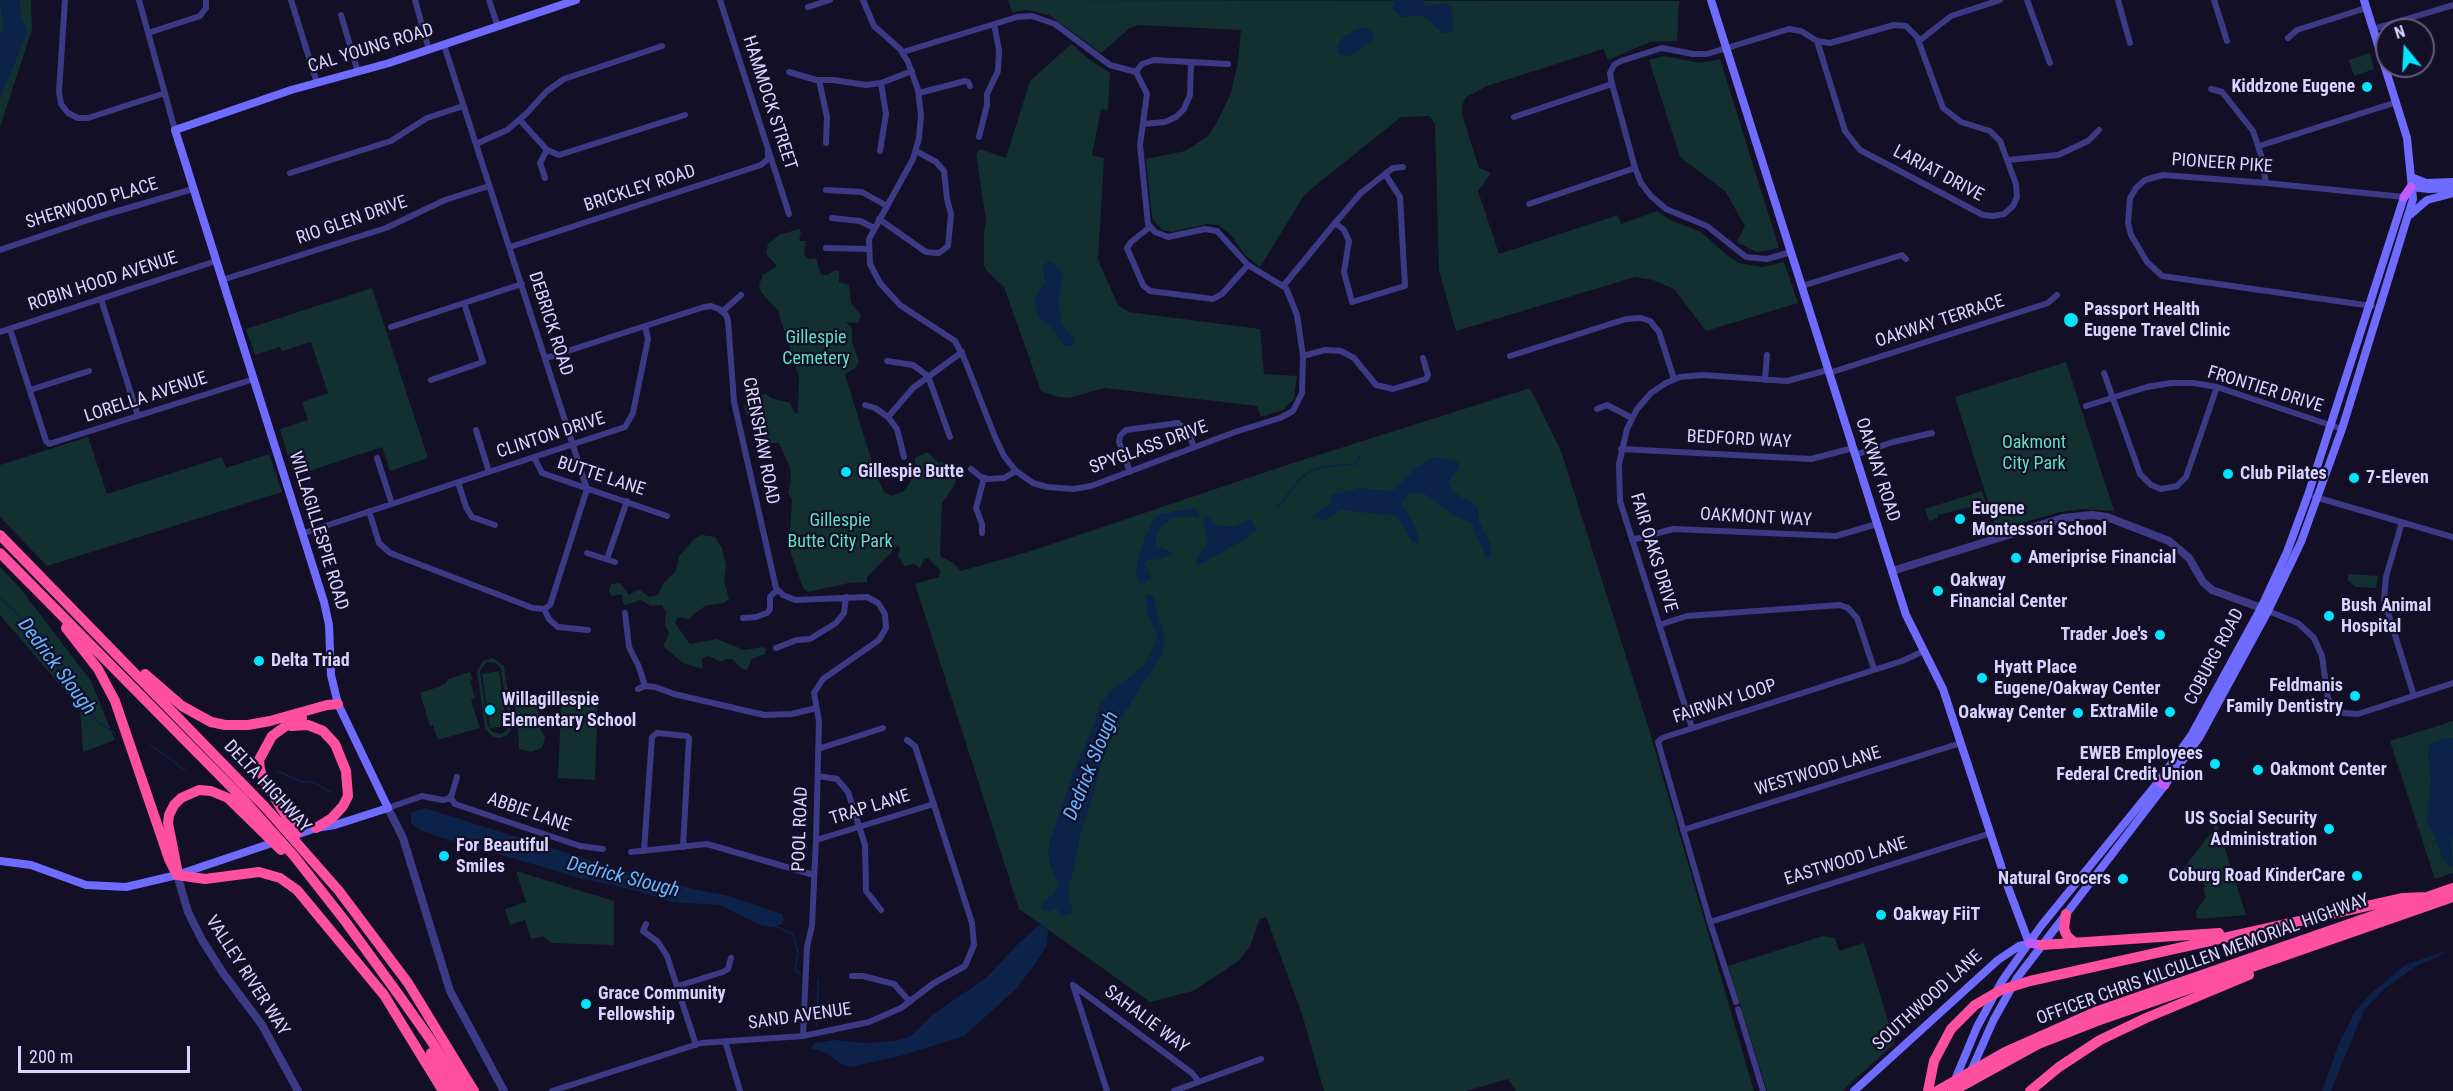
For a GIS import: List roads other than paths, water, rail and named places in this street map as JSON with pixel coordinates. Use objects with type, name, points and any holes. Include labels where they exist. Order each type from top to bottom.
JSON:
[{"type":"highway","name":"DELTA HIGHWAY","points":[[0,536],[266,808],[339,891],[408,983],[474,1091]]},
{"type":"highway","points":[[1,554],[63,624],[94,663],[107,684],[128,733],[169,860],[177,875]]},
{"type":"highway","name":"DELTA HIGHWAY","points":[[1,554],[258,815],[308,872],[401,998]]},
{"type":"highway","points":[[90,628],[182,706],[211,722],[225,725],[248,725],[338,704]]},
{"type":"highway","points":[[338,704],[329,710],[294,720],[272,736],[265,744],[259,760],[260,770],[284,815],[339,891]]},
{"type":"highway","points":[[285,727],[298,724],[323,731],[335,744],[346,771],[348,796],[344,806],[316,828]]},
{"type":"highway","points":[[177,875],[176,854],[168,823],[174,805],[187,794],[199,790],[211,791],[220,794],[236,806],[300,870],[345,921]]},
{"type":"highway","points":[[177,875],[205,879],[259,872],[280,878],[297,890],[384,995],[443,1091]]},
{"type":"highway","name":"OFFICER CHRIS KILCULLEN MEMORIAL HIGHWAY","points":[[1937,1091],[2005,1052],[2095,1012],[2453,888]]},
{"type":"highway","points":[[1928,1091],[1934,1061],[1943,1043],[1975,1005],[2001,990],[2043,978],[2403,898],[2427,897]]},
{"type":"highway","name":"OFFICER CHRIS KILCULLEN MEMORIAL HIGHWAY","points":[[1952,1091],[2038,1044],[2097,1021],[2453,897]]},
{"type":"highway","points":[[2066,914],[2064,930],[2075,943]]},
{"type":"highway","points":[[2042,945],[2255,931]]},
{"type":"highway","points":[[2030,1091],[2059,1067],[2100,1040],[2146,1018],[2354,931]]},
{"type":"highway","points":[[401,998],[452,1091]]},
{"type":"highway","points":[[401,998],[463,1091]]},
{"type":"main road","name":"CAL YOUNG ROAD","points":[[175,129],[429,50],[576,0]]},
{"type":"main road","name":"OAKWAY ROAD","points":[[1711,0],[1906,615],[1943,689],[2028,944]]},
{"type":"main road","name":"COBURG ROAD","points":[[1952,1091],[1991,1000],[2028,944],[2199,738],[2264,609],[2297,553],[2330,426],[2408,219],[2413,199],[2409,144],[2365,4]]},
{"type":"main road","name":"WILLAGILLESPIE ROAD","points":[[175,129],[304,533],[328,619],[331,675],[338,704],[388,808]]},
{"type":"main road","name":"COBURG ROAD","points":[[2313,496],[2342,429],[2404,197],[2411,182]]},
{"type":"main road","points":[[2411,182],[2453,182]]},
{"type":"main road","points":[[2411,182],[2429,189],[2453,188]]},
{"type":"main road","points":[[2408,219],[2424,201],[2453,193]]},
{"type":"main road","name":"COBURG ROAD","points":[[1963,1091],[1993,1021],[2009,991],[2162,783]]},
{"type":"main road","points":[[0,861],[31,865],[86,885],[104,887],[142,885],[316,828],[335,825],[388,808]]},
{"type":"main road","points":[[2028,944],[2042,945]]},
{"type":"main road","name":"SOUTHWOOD LANE","points":[[1854,1091],[1998,960],[2019,946],[2028,944]]},
{"type":"street","points":[[65,0],[59,93],[68,113],[78,118],[88,118],[165,93]]},
{"type":"street","name":"WILLAGILLESPIE ROAD","points":[[139,0],[175,129]]},
{"type":"street","points":[[148,33],[200,16],[206,8],[206,0]]},
{"type":"street","points":[[291,0],[317,83]]},
{"type":"street","points":[[415,0],[429,50]]},
{"type":"street","points":[[489,0],[498,27]]},
{"type":"street","name":"HAMMOCK STREET","points":[[720,0],[789,214]]},
{"type":"street","points":[[807,7],[830,0]]},
{"type":"street","points":[[826,248],[868,249],[874,228],[908,172],[916,151],[921,123],[919,93],[912,70],[903,52],[874,26],[863,0]]},
{"type":"street","points":[[1822,56],[1825,48],[1897,24],[1912,30],[1919,41],[1951,16],[2000,0]]},
{"type":"street","points":[[2027,0],[2050,63]]},
{"type":"street","points":[[2118,0],[2130,43]]},
{"type":"street","points":[[2214,0],[2227,41]]},
{"type":"street","points":[[2288,38],[2299,29],[2365,4]]},
{"type":"street","points":[[2373,29],[2453,5]]},
{"type":"street","points":[[341,15],[358,72]]},
{"type":"street","points":[[903,52],[1022,16],[1043,18],[1058,26],[1110,65],[1136,72],[1147,94],[1140,149],[1146,216],[1150,227],[1159,234],[1171,237],[1205,229],[1214,230],[1224,236],[1237,255],[1248,265],[1284,285],[1359,196],[1394,168],[1403,167]]},
{"type":"street","points":[[979,137],[987,105],[987,94],[998,71],[999,50],[994,24]]},
{"type":"street","points":[[1791,252],[1767,259],[1742,255],[1707,226],[1674,212],[1658,202],[1645,189],[1635,168],[1610,73],[1617,62],[1657,49],[1669,48],[1699,55],[1789,29],[1805,32],[1817,41],[1837,43]]},
{"type":"street","name":"LARIAT DRIVE","points":[[1817,41],[1845,131],[1854,143],[1867,154],[1983,215],[1993,216],[2009,210],[2016,202],[2017,190],[2000,141],[1994,134],[1961,122],[1943,108],[1919,41]]},
{"type":"street","name":"DEBRICK ROAD","points":[[444,45],[587,488]]},
{"type":"street","points":[[476,144],[498,135],[520,120],[546,91],[564,79],[662,46]]},
{"type":"street","points":[[1136,72],[1142,64],[1154,60],[1228,64]]},
{"type":"street","points":[[1143,124],[1165,122],[1176,117],[1184,109],[1190,95],[1191,62]]},
{"type":"street","points":[[789,72],[819,80],[866,85],[881,83],[912,70]]},
{"type":"street","points":[[819,80],[827,122],[826,143]]},
{"type":"street","points":[[919,93],[965,81],[970,86]]},
{"type":"street","points":[[880,151],[886,114],[881,83]]},
{"type":"street","points":[[1514,117],[1612,84]]},
{"type":"street","points":[[2211,89],[2222,92],[2249,125],[2259,146],[2266,183]]},
{"type":"street","points":[[2259,146],[2397,102]]},
{"type":"street","points":[[290,173],[392,141],[431,117],[463,106]]},
{"type":"street","points":[[520,120],[547,150],[555,154],[564,154],[685,115]]},
{"type":"street","points":[[2008,160],[2058,155],[2088,141],[2099,130]]},
{"type":"street","name":"BRICKLEY ROAD","points":[[510,247],[761,165],[768,159],[768,149]]},
{"type":"street","points":[[544,178],[540,164],[547,150]]},
{"type":"street","points":[[879,219],[926,252],[939,253],[948,246],[951,214],[944,171],[930,158],[916,151]]},
{"type":"street","points":[[1529,204],[1635,168]]},
{"type":"street","points":[[1335,223],[1344,230],[1348,241],[1344,270],[1352,302],[1404,289],[1401,197],[1385,174]]},
{"type":"street","name":"PIONEER PIKE","points":[[2375,307],[2166,278],[2147,262],[2129,229],[2128,204],[2132,193],[2140,183],[2154,176],[2266,183],[2404,197]]},
{"type":"street","name":"RIO GLEN DRIVE","points":[[222,280],[386,228],[445,200],[489,186]]},
{"type":"street","name":"SHERWOOD PLACE","points":[[0,250],[84,221],[193,189]]},
{"type":"street","points":[[826,190],[862,192],[887,206]]},
{"type":"street","points":[[832,218],[860,221],[874,228]]},
{"type":"street","points":[[1150,227],[1127,248],[1143,285],[1150,291],[1213,299],[1222,294],[1248,265]]},
{"type":"street","name":"SPYGLASS DRIVE","points":[[868,249],[873,270],[885,290],[915,316],[949,335],[962,352],[994,437],[1004,456],[1016,471],[1040,486],[1065,489],[1091,486],[1194,447],[1280,418],[1293,411],[1302,393],[1303,356],[1294,305],[1284,285]]},
{"type":"street","points":[[1802,286],[1902,255],[1906,259]]},
{"type":"street","name":"ROBIN HOOD AVENUE","points":[[0,332],[216,261]]},
{"type":"street","points":[[391,327],[522,284]]},
{"type":"street","points":[[546,358],[708,306],[723,311],[741,295]]},
{"type":"street","name":"OAKWAY TERRACE","points":[[1829,371],[2048,303],[2057,295]]},
{"type":"street","points":[[101,299],[138,416]]},
{"type":"street","points":[[431,380],[483,362],[464,303]]},
{"type":"street","name":"CRENSHAW ROAD","points":[[723,311],[729,328],[734,402],[777,590]]},
{"type":"street","points":[[1509,356],[1626,318],[1641,318],[1650,321],[1659,332],[1674,379]]},
{"type":"street","name":"CLINTON DRIVE","points":[[304,533],[621,429],[630,421],[648,339],[645,326]]},
{"type":"street","points":[[10,329],[30,390],[89,371]]},
{"type":"street","points":[[1303,356],[1330,350],[1341,351],[1354,358],[1376,385],[1393,389],[1426,379],[1428,375],[1422,358]]},
{"type":"street","points":[[888,417],[908,393],[962,352]]},
{"type":"street","points":[[1765,380],[1767,355]]},
{"type":"street","points":[[887,361],[913,365],[928,376],[950,436]]},
{"type":"street","name":"FAIR OAKS DRIVE","points":[[1692,728],[1619,493],[1618,470],[1621,449],[1632,418],[1651,393],[1674,379],[1703,375],[1792,381],[1829,371]]},
{"type":"street","points":[[2104,373],[2140,474],[2151,485],[2166,489],[2177,486],[2186,477],[2217,387]]},
{"type":"street","name":"LORELLA AVENUE","points":[[30,390],[48,444],[54,444],[254,379]]},
{"type":"street","name":"FRONTIER DRIVE","points":[[2086,406],[2147,387],[2194,383],[2217,387],[2342,429]]},
{"type":"street","points":[[865,405],[881,411],[888,417],[897,429],[904,457]]},
{"type":"street","points":[[1597,409],[1607,405],[1632,418]]},
{"type":"street","points":[[1130,472],[1119,445],[1120,436],[1126,430],[1178,423],[1187,430],[1194,447]]},
{"type":"street","name":"CLINTON DRIVE","points":[[476,430],[489,472]]},
{"type":"street","name":"BEDFORD WAY","points":[[1621,449],[1815,459],[1932,433]]},
{"type":"street","name":"BUTTE LANE","points":[[534,457],[542,473],[667,516]]},
{"type":"street","points":[[377,458],[392,504]]},
{"type":"street","points":[[971,469],[984,478],[1004,478],[1016,471]]},
{"type":"street","points":[[982,533],[982,524],[976,508],[984,478]]},
{"type":"street","points":[[458,482],[470,514],[475,519],[495,525]]},
{"type":"street","points":[[369,511],[379,543],[390,553],[533,608],[544,609],[550,605],[587,495],[587,488]]},
{"type":"street","points":[[2313,496],[2453,537]]},
{"type":"street","points":[[607,559],[627,501]]},
{"type":"street","points":[[1892,571],[2062,518],[2092,515],[2107,517],[2169,540],[2189,558],[2203,582],[2212,590],[2298,623],[2314,638],[2322,656],[2327,696],[2336,708],[2352,715],[2453,683]]},
{"type":"street","points":[[2402,522],[2386,577],[2384,600],[2414,696]]},
{"type":"street","name":"OAKMONT WAY","points":[[1632,540],[1673,529],[1836,537],[1877,524]]},
{"type":"street","points":[[587,553],[615,562]]},
{"type":"street","points":[[638,689],[645,686],[655,687],[674,694],[764,715],[792,714],[816,708],[814,697],[819,682],[876,642],[886,628],[885,614],[876,601],[864,596],[795,600],[785,597],[777,590],[770,597],[770,609],[767,613],[743,618]]},
{"type":"street","points":[[776,648],[797,640],[810,639],[836,623],[844,612],[846,597]]},
{"type":"street","points":[[1659,625],[1687,616],[1840,605],[1848,608],[1857,618],[1874,669]]},
{"type":"street","points":[[544,609],[549,619],[558,627],[569,630],[588,630]]},
{"type":"street","points":[[625,613],[628,644],[640,668],[645,686]]},
{"type":"street","name":"FAIRWAY LOOP","points":[[1763,1091],[1658,745],[1662,738],[1924,651]]},
{"type":"street","name":"POOL ROAD","points":[[803,1036],[807,947],[812,919],[816,840],[819,719],[816,708]]},
{"type":"street","points":[[818,748],[883,728]]},
{"type":"street","points":[[644,851],[652,737],[657,733],[688,736],[690,739],[683,847]]},
{"type":"street","name":"SAND AVENUE","points":[[552,1091],[696,1044],[803,1036],[877,1019],[910,1002],[934,982],[961,969],[970,959],[975,945],[972,923],[915,746],[907,740]]},
{"type":"street","name":"WESTWOOD LANE","points":[[1683,830],[1961,743]]},
{"type":"street","points":[[818,776],[833,778],[845,786],[865,848],[866,891],[881,910]]},
{"type":"street","points":[[448,798],[452,794],[457,777]]},
{"type":"street","name":"ABBIE LANE","points":[[388,808],[422,796],[443,800],[452,798],[455,804],[580,846],[603,849]]},
{"type":"street","name":"TRAP LANE","points":[[816,840],[934,804]]},
{"type":"street","name":"WILLAGILLESPIE ROAD","points":[[388,808],[403,838],[450,991],[504,1091]]},
{"type":"street","name":"EASTWOOD LANE","points":[[1710,922],[1991,833]]},
{"type":"street","points":[[630,852],[709,845],[814,875]]},
{"type":"street","name":"VALLEY RIVER WAY","points":[[177,875],[188,912],[202,940],[223,974],[262,1025],[298,1091]]},
{"type":"street","points":[[646,924],[643,931],[656,940],[665,952],[696,1044]]},
{"type":"street","points":[[678,986],[723,972],[728,969],[731,958]]},
{"type":"street","name":"SAND AVENUE","points":[[852,976],[863,976],[894,984],[910,1002]]},
{"type":"street","name":"SAHALIE WAY","points":[[1107,1091],[1073,985],[1192,1073],[1199,1082]]},
{"type":"street","points":[[724,1041],[740,1091]]},
{"type":"street","points":[[1174,1091],[1261,1059]]},
{"type":"water","points":[[0,0],[20,0],[20,11],[27,33],[0,99],[0,35],[3,28]]},
{"type":"water","points":[[1395,0],[1421,0],[1426,6],[1447,3],[1451,9],[1454,29],[1450,33],[1442,33],[1421,15],[1400,18],[1397,12],[1391,9]]},
{"type":"water","points":[[1367,28],[1374,33],[1373,40],[1353,55],[1346,56],[1338,53],[1337,45],[1345,36],[1355,30]]},
{"type":"water","points":[[1047,262],[1052,262],[1064,275],[1059,295],[1059,309],[1062,324],[1074,339],[1074,344],[1071,346],[1065,346],[1054,330],[1040,318],[1036,310],[1034,298],[1045,283],[1043,266]]},
{"type":"water","points":[[1434,457],[1458,462],[1459,468],[1448,482],[1453,492],[1478,507],[1479,521],[1491,545],[1490,558],[1485,556],[1471,522],[1454,516],[1424,494],[1412,493],[1406,496],[1401,505],[1414,523],[1418,543],[1412,542],[1396,517],[1389,515],[1340,510],[1326,520],[1315,518],[1317,512],[1330,505],[1332,495],[1359,488],[1389,491],[1395,489],[1415,468]]},
{"type":"water","points":[[1195,508],[1199,519],[1193,516],[1174,518],[1160,529],[1156,538],[1156,546],[1172,552],[1172,555],[1161,559],[1146,560],[1144,564],[1151,579],[1141,584],[1138,583],[1136,575],[1138,558],[1155,518],[1161,514]]},
{"type":"water","points":[[1206,515],[1215,524],[1222,526],[1235,526],[1250,519],[1257,529],[1244,540],[1199,565],[1196,564],[1197,559],[1208,541],[1203,523]]},
{"type":"water","points":[[1146,594],[1153,596],[1165,641],[1160,658],[1117,725],[1103,756],[1091,804],[1082,827],[1068,894],[1073,913],[1063,916],[1056,909],[1047,912],[1041,908],[1041,904],[1054,893],[1058,882],[1051,868],[1048,853],[1050,841],[1072,775],[1094,725],[1100,704],[1112,690],[1144,666],[1157,640],[1157,635],[1146,613]]},
{"type":"water","points":[[2453,738],[2453,838],[2451,841],[2453,866],[2451,867],[2443,859],[2427,819],[2431,780],[2428,752],[2430,743]]},
{"type":"water","name":"Dedrick Slough","points":[[425,808],[602,864],[693,889],[729,896],[782,914],[784,920],[782,924],[772,927],[759,925],[720,905],[671,902],[436,836],[418,829],[411,823],[411,813]]},
{"type":"water","points":[[1040,924],[1048,930],[1047,945],[1035,964],[1016,989],[964,1036],[900,1056],[850,1067],[839,1063],[828,1054],[811,1048],[815,1043],[835,1040],[865,1043],[896,1041],[911,1036],[931,1016],[987,977]]},
{"type":"water","points":[[2453,949],[2415,967],[2383,990],[2364,1010],[2331,1091],[2322,1091],[2338,1046],[2354,1013],[2369,995],[2405,965]]},
{"type":"waterway","name":"Dedrick Slough","points":[[1277,508],[1301,478],[1312,470],[1356,464],[1360,454]]},
{"type":"waterway","name":"Dedrick Slough","points":[[0,598],[15,611],[98,722],[115,733]]},
{"type":"waterway","name":"Dedrick Slough","points":[[151,745],[186,771]]},
{"type":"waterway","name":"Dedrick Slough","points":[[278,771],[302,782],[313,782],[330,792]]},
{"type":"waterway","name":"Dedrick Slough","points":[[775,926],[793,934],[798,953],[795,969],[800,974]]},
{"type":"waterway","name":"Dedrick Slough","points":[[817,1026],[818,979]]},
{"type":"place","name":"Kiddzone Eugene","points":[[2367,87]]},
{"type":"place","name":"Passport Health Eugene Travel Clinic","points":[[2071,320]]},
{"type":"place","name":"Gillespie Butte","points":[[846,472]]},
{"type":"place","name":"Club Pilates","points":[[2228,474]]},
{"type":"place","name":"7-Eleven","points":[[2354,478]]},
{"type":"place","name":"Eugene Montessori School","points":[[1960,519]]},
{"type":"place","name":"Ameriprise Financial","points":[[2016,558]]},
{"type":"place","name":"Oakway Financial Center","points":[[1938,591]]},
{"type":"place","name":"Bush Animal Hospital","points":[[2329,616]]},
{"type":"place","name":"Trader Joe's","points":[[2160,635]]},
{"type":"place","name":"Delta Triad","points":[[259,661]]},
{"type":"place","name":"Hyatt Place Eugene/Oakway Center","points":[[1982,678]]},
{"type":"place","name":"Feldmanis Family Dentistry","points":[[2355,696]]},
{"type":"place","name":"Willagillespie Elementary School","points":[[490,710]]},
{"type":"place","name":"ExtraMile","points":[[2170,712]]},
{"type":"place","name":"Oakway Center","points":[[2078,713]]},
{"type":"place","name":"EWEB Employees Federal Credit Union","points":[[2215,764]]},
{"type":"place","name":"Oakmont Center","points":[[2258,770]]},
{"type":"place","name":"US Social Security Administration","points":[[2329,829]]},
{"type":"place","name":"For Beautiful Smiles","points":[[444,856]]},
{"type":"place","name":"Coburg Road KinderCare","points":[[2357,876]]},
{"type":"place","name":"Natural Grocers","points":[[2123,879]]},
{"type":"place","name":"Oakway FiiT","points":[[1881,915]]},
{"type":"place","name":"Grace Community Fellowship","points":[[586,1004]]},
{"type":"park label","name":"Gillespie Cemetery","points":[[816,348]]},
{"type":"park label","name":"Oakmont City Park","points":[[2034,453]]},
{"type":"park label","name":"Gillespie Butte City Park","points":[[840,531]]}]
